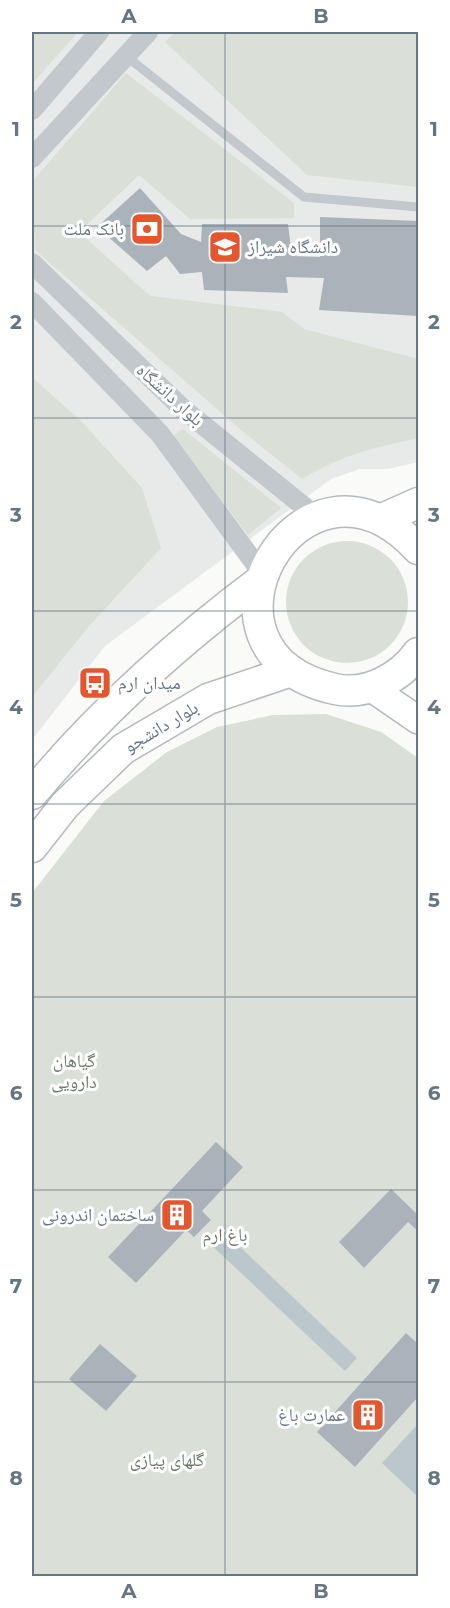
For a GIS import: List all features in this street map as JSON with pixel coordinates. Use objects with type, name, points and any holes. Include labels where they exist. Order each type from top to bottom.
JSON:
[{"type":"main road","points":[[382,519],[418,503]]},
{"type":"main road","points":[[418,549],[403,532],[382,519],[349,513],[317,518],[299,526],[283,539],[271,555],[261,577],[258,606],[262,630],[273,652],[291,671],[315,684],[342,690],[370,687],[392,678],[411,663],[418,653]]},
{"type":"main road","points":[[32,794],[117,701],[261,577]]},
{"type":"main road","name":"بلوار دانشجو","points":[[32,847],[65,805],[123,749],[208,699],[291,671]]},
{"type":"main road","points":[[370,687],[418,720]]},
{"type":"street","points":[[32,110],[99,32]]},
{"type":"street","points":[[32,158],[148,32]]},
{"type":"street","name":"بلوار دانشگاه","points":[[32,263],[183,409],[317,518]]},
{"type":"street","name":"بلوار دانشگاه","points":[[32,302],[160,434],[261,577]]},
{"type":"street","points":[[160,434],[183,409]]},
{"type":"lane","points":[[126,56],[304,197],[418,207]]},
{"type":"shaded area","name":"دانشگاه شیراز","points":[[32,32],[418,32],[418,462],[388,469],[360,469],[331,479],[105,646],[32,740]]},
{"type":"shaded area","points":[[219,1227],[357,1358],[345,1371],[206,1240]]},
{"type":"shaded area","points":[[418,1424],[418,1497],[382,1463]]},
{"type":"green space","points":[[32,32],[78,32],[32,84]]},
{"type":"green space","points":[[175,32],[418,32],[418,187],[307,175],[165,42]]},
{"type":"green space","points":[[126,73],[294,203],[294,218],[190,219],[139,175],[79,232],[150,296],[282,312],[304,329],[418,359],[418,438],[358,453],[302,479],[241,430],[35,250],[32,182]]},
{"type":"green space","points":[[32,377],[82,422],[142,488],[161,548],[89,626],[32,697]]},
{"type":"green space","points":[[183,429],[281,508],[248,535],[173,436]]},
{"type":"green space","points":[[347,541],[370,546],[381,551],[390,559],[398,568],[403,579],[408,602],[403,625],[398,636],[390,645],[381,653],[370,658],[347,663],[324,658],[313,653],[304,645],[296,636],[291,625],[286,602],[291,579],[296,568],[304,559],[313,551],[324,546]]},
{"type":"green space","name":"باغ ارم","points":[[326,714],[381,732],[418,758],[418,1576],[32,1576],[32,893],[104,801],[167,752],[217,727],[273,715]]},
{"type":"building","points":[[140,188],[181,234],[201,242],[202,224],[288,224],[292,256],[320,257],[320,217],[418,221],[418,316],[319,310],[324,278],[286,277],[288,293],[204,290],[202,272],[180,274],[166,256],[147,271],[97,227]]},
{"type":"building","name":"ساختمان اندرونی","points":[[216,1142],[243,1167],[202,1211],[211,1220],[194,1237],[186,1230],[136,1283],[108,1257]]},
{"type":"building","points":[[391,1189],[418,1215],[418,1231],[408,1222],[364,1268],[339,1242]]},
{"type":"building","name":"عمارت باغ","points":[[406,1333],[418,1344],[418,1397],[355,1467],[317,1432]]},
{"type":"building","points":[[100,1344],[137,1376],[106,1411],[69,1379]]},
{"type":"place","name":"بانک ملت","points":[[147,229]]},
{"type":"place","name":"دانشگاه شیراز","points":[[225,247]]},
{"type":"place","name":"میدان ارم","points":[[95,683]]},
{"type":"place","name":"ساختمان اندرونی","points":[[177,1215]]},
{"type":"place","name":"عمارت باغ","points":[[368,1415]]},
{"type":"park label","name":"گیاهان دارویی","points":[[74,1071]]},
{"type":"park label","name":"گلهای پیازی","points":[[167,1460]]}]
